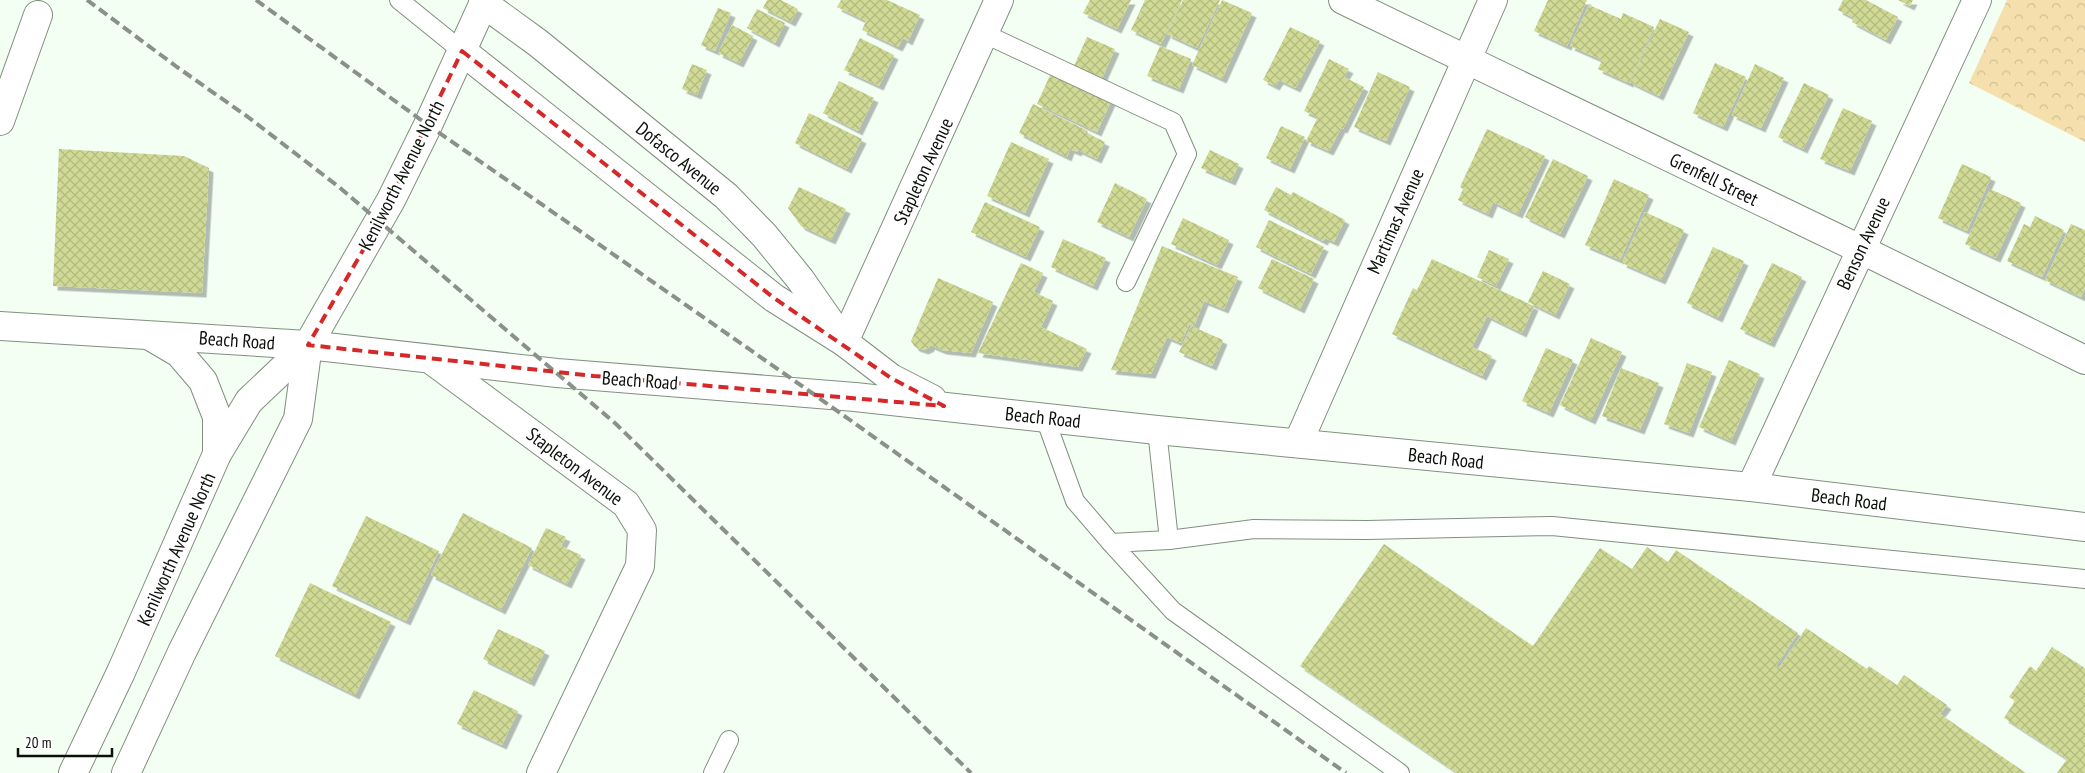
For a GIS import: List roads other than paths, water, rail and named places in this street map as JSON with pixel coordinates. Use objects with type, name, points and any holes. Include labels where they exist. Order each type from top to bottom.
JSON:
[{"type":"street","name":"Stapleton Avenue","points":[[844,342],[999,0]]},
{"type":"street","name":"Grenfell Street","points":[[1343,0],[1860,249],[2085,360]]},
{"type":"street","name":"Martimas Avenue","points":[[1298,443],[1494,0]]},
{"type":"street","name":"Benson Avenue","points":[[1751,487],[1977,0]]},
{"type":"street","name":"Kenilworth Avenue North","points":[[73,773],[121,672],[218,454],[249,401],[308,345],[380,221],[462,52],[482,1]]},
{"type":"street","name":"Dofasco Avenue","points":[[482,1],[538,43],[726,196],[764,235],[800,279],[844,342]]},
{"type":"street","points":[[0,121],[38,15]]},
{"type":"street","name":"Dofasco Avenue","points":[[462,52],[774,298],[844,342],[891,378],[944,406]]},
{"type":"street","name":"Beach Road","points":[[0,326],[308,345],[594,376],[855,397],[1157,430],[1751,487],[2085,528]]},
{"type":"street","points":[[146,334],[179,353],[203,381],[217,417],[218,454]]},
{"type":"street","name":"Kenilworth Avenue North","points":[[126,773],[182,652],[298,419],[308,345]]},
{"type":"street","name":"Stapleton Avenue","points":[[430,359],[626,504],[642,530],[640,566],[541,773]]},
{"type":"lane","points":[[399,0],[462,52]]},
{"type":"lane","points":[[985,34],[1173,122],[1186,154],[1126,282]]},
{"type":"lane","points":[[1046,418],[1075,501],[1173,611],[1400,773]]},
{"type":"lane","points":[[1157,430],[1169,540]]},
{"type":"lane","points":[[1111,543],[1169,540],[1254,529],[1367,530],[1552,526],[2085,578]]},
{"type":"lane","points":[[713,773],[729,740]]},
{"type":"railway","points":[[87,0],[248,117],[339,187],[616,424],[971,773]]},
{"type":"railway","points":[[256,0],[428,125],[812,393],[1346,773]]}]
